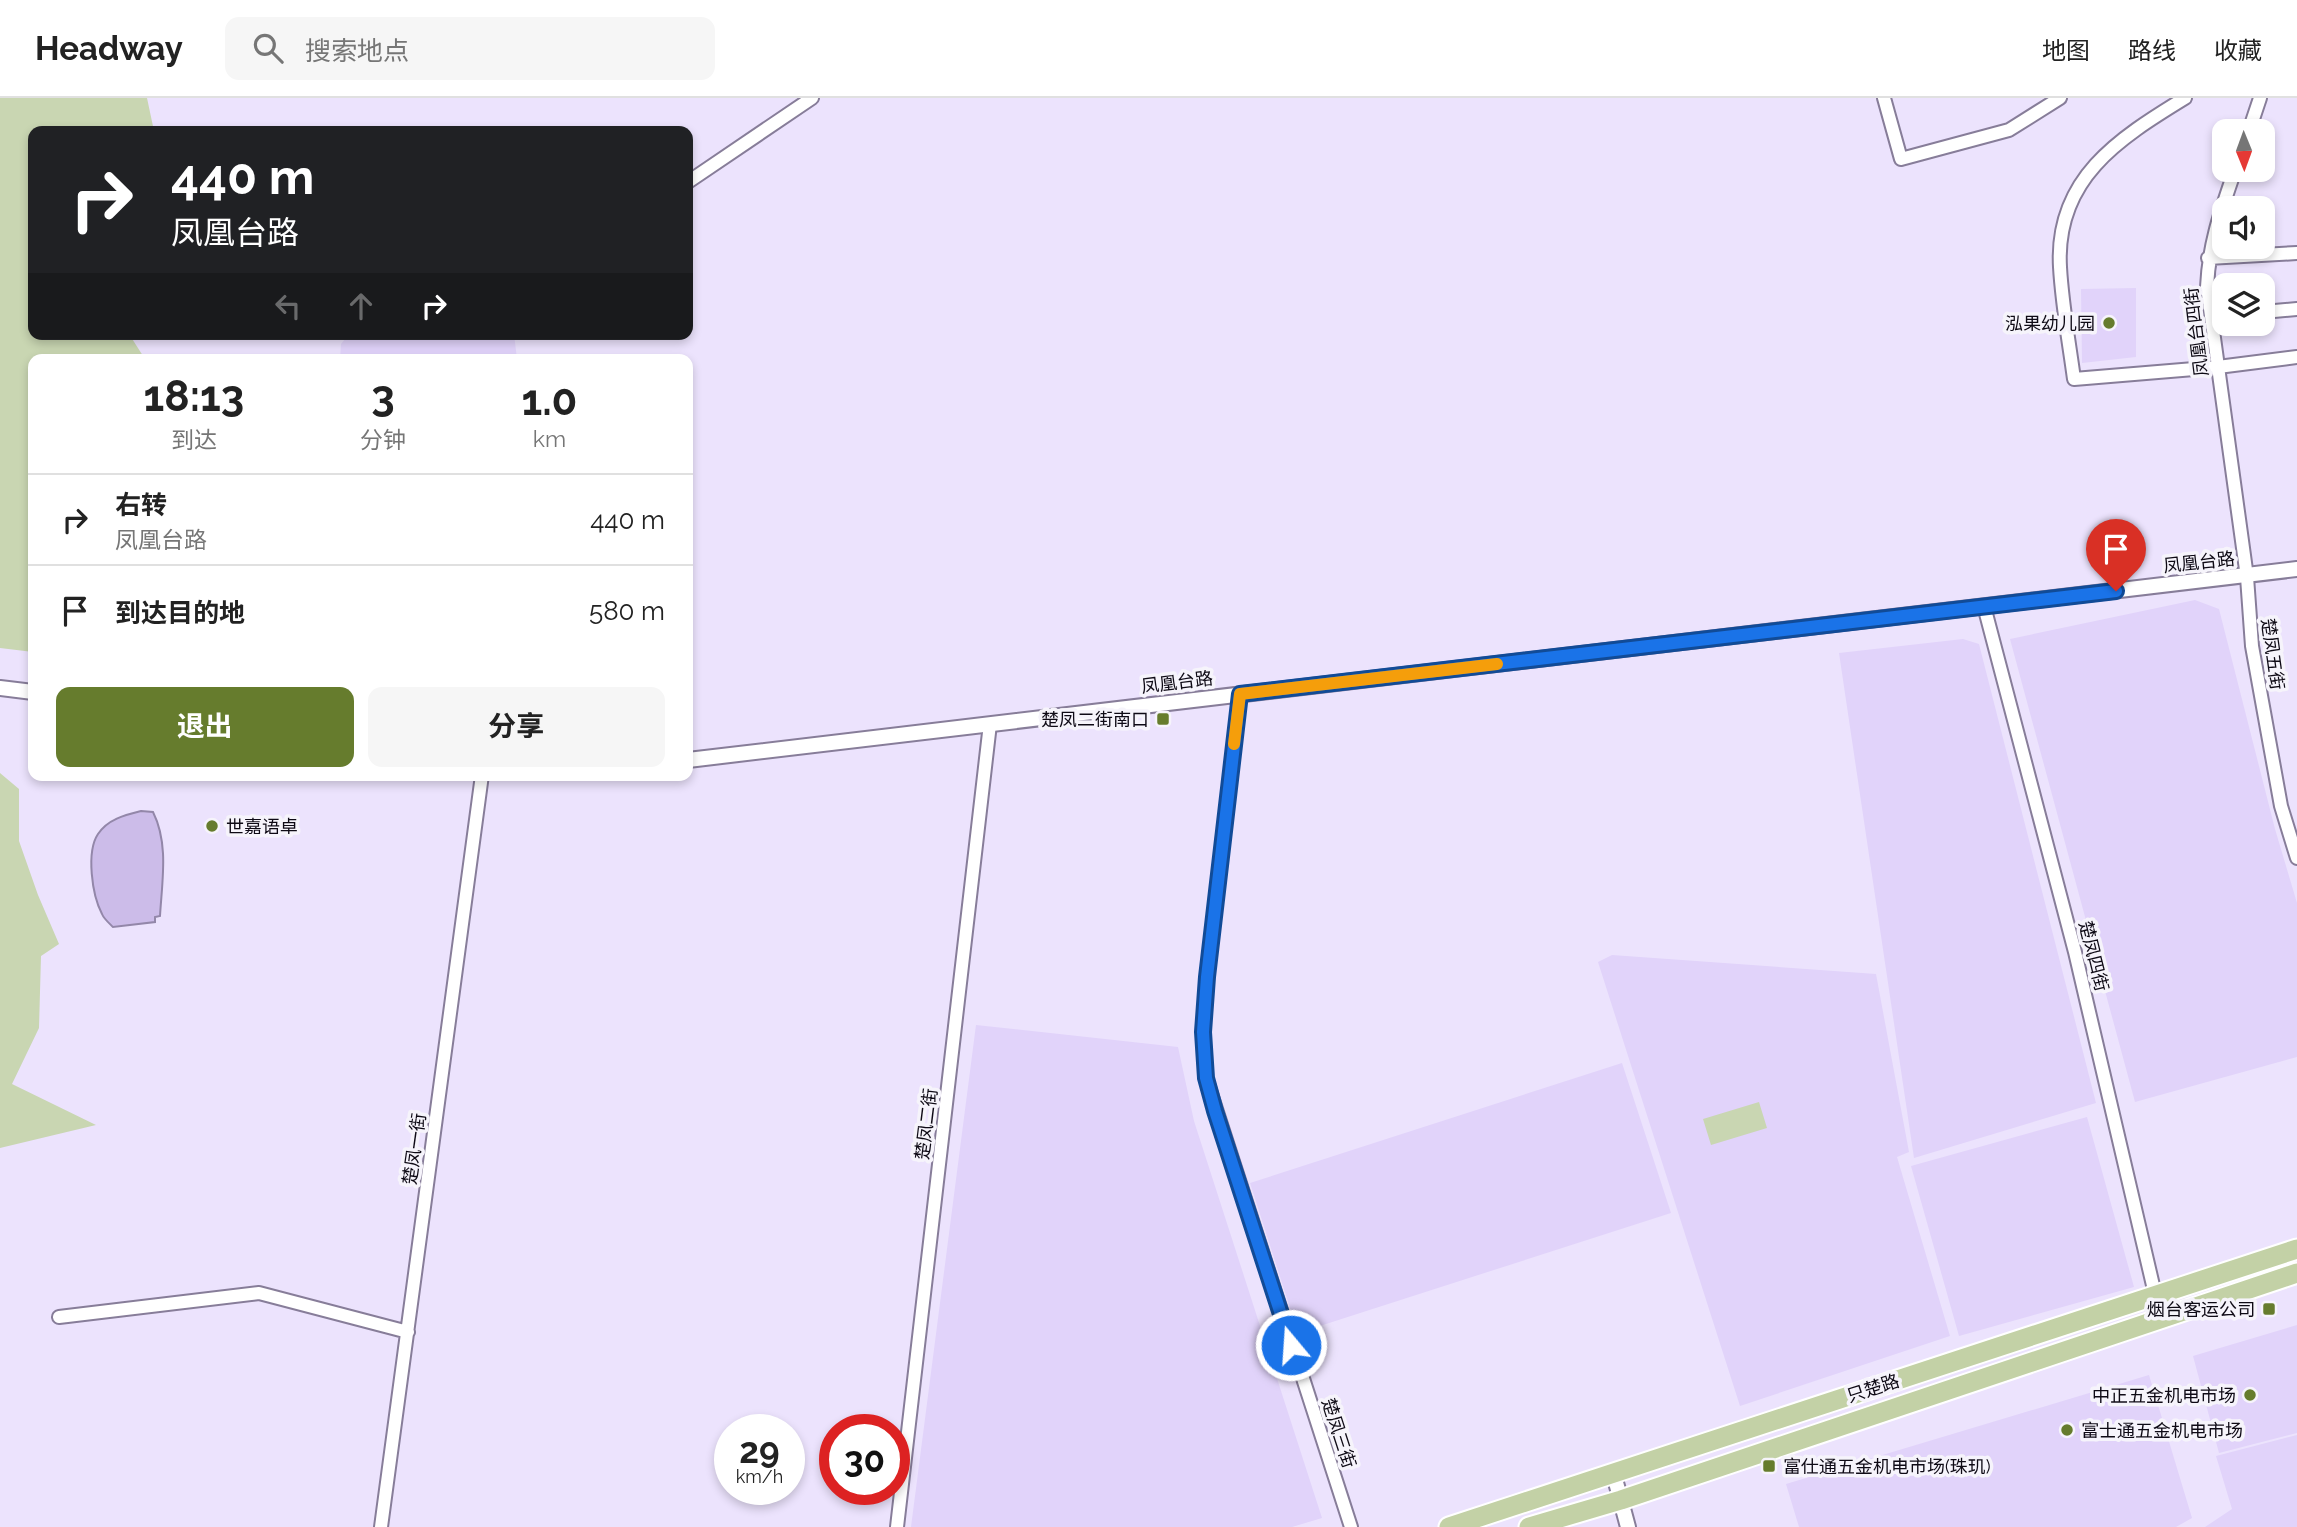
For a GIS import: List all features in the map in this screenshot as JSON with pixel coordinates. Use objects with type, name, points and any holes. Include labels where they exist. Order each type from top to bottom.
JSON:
[{"type":"main road","name":"只楚路","points":[[1449,1527],[2297,1249]]},
{"type":"main road","name":"只楚路","points":[[1529,1527],[1621,1500],[2297,1273]]},
{"type":"street","points":[[693,179],[811,98]]},
{"type":"street","points":[[1884,98],[1901,159],[2009,130],[2060,98]]},
{"type":"street","points":[[2185,98],[2138,127],[2108,151],[2083,179],[2066,211],[2062,226],[2060,267],[2074,379],[2218,367],[2297,357]]},
{"type":"street","points":[[2253,119],[2260,98]]},
{"type":"street","name":"凤凰台四街","points":[[2231,182],[2214,231],[2208,258],[2207,287],[2247,576]]},
{"type":"street","points":[[2208,258],[2297,253]]},
{"type":"street","points":[[2275,311],[2297,309]]},
{"type":"street","name":"凤凰台路","points":[[693,759],[2297,569]]},
{"type":"street","name":"楚凤五街","points":[[2247,576],[2252,646],[2281,806],[2297,859]]},
{"type":"street","name":"楚凤四街","points":[[1984,606],[2075,952],[2155,1294],[2163,1316]]},
{"type":"street","points":[[0,688],[28,691]]},
{"type":"street","name":"楚凤三街","points":[[1240,694],[1207,977],[1203,1032],[1205,1068],[1215,1111],[1351,1527]]},
{"type":"street","name":"楚凤二街","points":[[897,1527],[990,724]]},
{"type":"street","name":"楚凤一街","points":[[382,1527],[481,781]]},
{"type":"street","points":[[59,1317],[259,1293],[408,1332]]},
{"type":"street","points":[[1614,1475],[1628,1527]]},
{"type":"shaded area","name":"泓果幼儿园","points":[[2136,288],[2136,357],[2082,363],[2081,289]]},
{"type":"shaded area","points":[[344,340],[515,340],[516,354],[340,354]]},
{"type":"shaded area","points":[[2195,600],[2219,609],[2275,829],[2297,903],[2297,1057],[2135,1102],[2010,639]]},
{"type":"shaded area","points":[[1963,639],[1979,644],[2096,1103],[1914,1158],[1839,653]]},
{"type":"shaded area","points":[[141,811],[153,812],[161,837],[163,863],[160,916],[155,917],[155,922],[113,927],[103,916],[95,896],[91,862],[94,842],[102,829],[112,821]]},
{"type":"shaded area","points":[[1612,955],[1876,974],[1909,1152],[1897,1157],[1950,1336],[1740,1406],[1598,962]]},
{"type":"shaded area","points":[[976,1025],[1178,1047],[1194,1121],[1322,1518],[1292,1527],[911,1527]]},
{"type":"shaded area","points":[[1622,1063],[1671,1213],[1298,1333],[1250,1183]]},
{"type":"shaded area","points":[[2087,1117],[2134,1287],[1959,1336],[1911,1166]]},
{"type":"shaded area","name":"中正五金机电市场","points":[[2297,1325],[2297,1433],[2219,1453],[2193,1356]]},
{"type":"shaded area","name":"富士通五金机电市场","points":[[2149,1375],[2192,1518],[2176,1527],[1799,1527],[1786,1484]]},
{"type":"shaded area","points":[[2297,1435],[2297,1527],[2205,1527],[2232,1509],[2216,1456]]},
{"type":"green space","points":[[0,98],[147,98],[153,126],[28,126],[28,340],[133,340],[142,354],[28,354],[28,651],[0,648]]},
{"type":"green space","points":[[0,773],[19,789],[19,841],[59,944],[41,956],[39,1028],[12,1084],[96,1125],[0,1148]]},
{"type":"green space","points":[[1759,1102],[1767,1128],[1711,1145],[1703,1119]]},
{"type":"slow traffic","points":[[1234,744],[1240,694],[1497,664]]},
{"type":"place","name":"泓果幼儿园","points":[[2109,323]]},
{"type":"place","name":"楚凤二街南口","points":[[1163,719]]},
{"type":"place","name":"世嘉语卓","points":[[212,826]]},
{"type":"place","name":"烟台客运公司","points":[[2269,1309]]},
{"type":"place","name":"中正五金机电市场","points":[[2250,1395]]},
{"type":"place","name":"富士通五金机电市场","points":[[2067,1430]]},
{"type":"place","name":"富仕通五金机电市场(珠玑)","points":[[1769,1466]]},
{"type":"route","points":[[1291,1345],[1215,1111],[1203,1058],[1207,977],[1240,694],[2116,591]]}]
